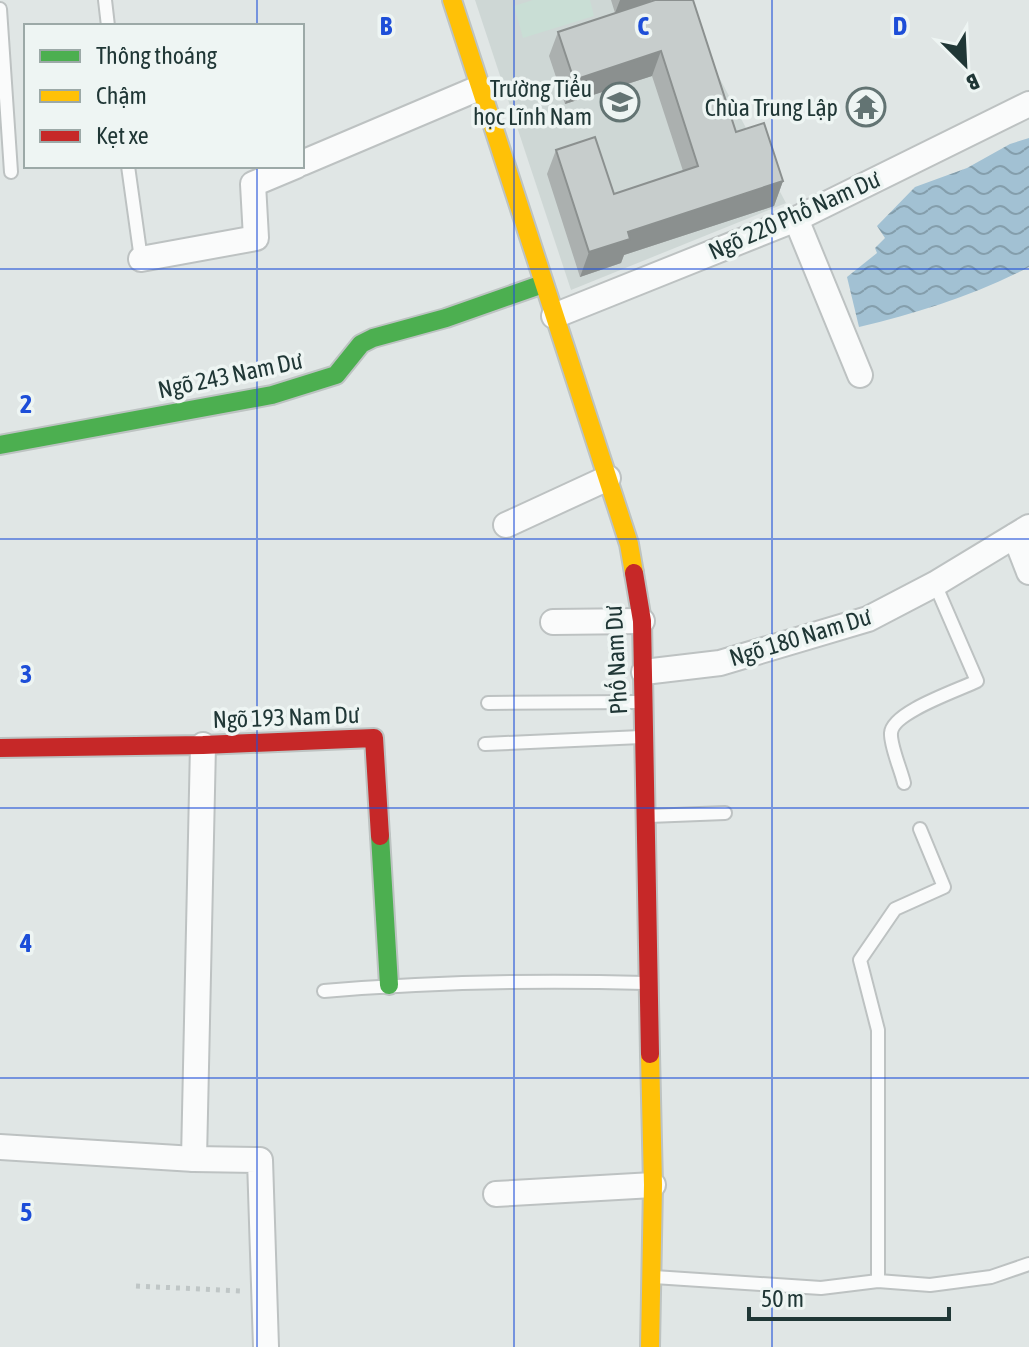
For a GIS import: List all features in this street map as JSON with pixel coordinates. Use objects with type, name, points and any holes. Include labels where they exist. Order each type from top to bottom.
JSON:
[{"type":"street","name":"Phố Nam Dư","points":[[452,0],[629,544],[642,621],[653,1185],[650,1347]]},
{"type":"street","points":[[304,162],[479,88]]},
{"type":"street","name":"Ngõ 220 Phố Nam Dư","points":[[554,316],[796,219],[1029,104]]},
{"type":"street","points":[[141,259],[256,238],[253,184],[291,168]]},
{"type":"street","points":[[796,219],[860,375]]},
{"type":"street","name":"Ngõ 243 Nam Dư","points":[[0,445],[307,386],[336,375],[361,344],[373,338],[446,318],[543,284]]},
{"type":"street","points":[[506,525],[608,478]]},
{"type":"street","points":[[1022,531],[1029,572]]},
{"type":"street","name":"Ngõ 180 Nam Dư","points":[[644,672],[720,663],[868,619],[935,584],[1022,531]]},
{"type":"street","points":[[553,622],[642,621]]},
{"type":"street","name":"Ngõ 193 Nam Dư","points":[[0,748],[203,745],[374,738],[389,985]]},
{"type":"street","points":[[194,1159],[203,745]]},
{"type":"street","points":[[0,1147],[260,1160],[266,1347]]},
{"type":"street","points":[[496,1194],[653,1185]]},
{"type":"lane","points":[[105,0],[108,24]]},
{"type":"lane","points":[[0,9],[11,172]]},
{"type":"lane","points":[[128,168],[141,259]]},
{"type":"lane","points":[[904,783],[891,733],[895,723],[908,713],[977,681],[935,584]]},
{"type":"lane","points":[[488,703],[643,702]]},
{"type":"lane","points":[[485,744],[644,737]]},
{"type":"lane","points":[[646,816],[725,813]]},
{"type":"lane","points":[[878,1281],[878,1030],[860,960],[895,909],[944,887],[920,829]]},
{"type":"lane","points":[[324,991],[389,985],[567,981],[649,983]]},
{"type":"lane","points":[[651,1276],[821,1288],[878,1281],[930,1285],[991,1277],[1029,1264]]},
{"type":"path","points":[[136,1286],[263,1292]]},
{"type":"shaded area","name":"Trường Tiểu học Lĩnh Nam","points":[[475,0],[678,0],[786,203],[571,290]]},
{"type":"green space","points":[[533,0],[590,0],[594,16],[523,38],[514,6]]},
{"type":"water","points":[[1029,138],[1029,267],[946,302],[859,327],[847,277],[877,253],[875,248],[885,238],[877,226],[915,187],[967,168],[1010,144]]},
{"type":"building","points":[[655,0],[693,0],[736,132],[764,123],[783,181],[628,232],[630,239],[589,252],[556,150],[595,137],[614,194],[698,166],[661,51],[574,80],[558,32]]},
{"type":"traffic: fast","points":[[0,445],[272,395],[336,375],[361,344],[373,338],[446,318],[543,284]]},
{"type":"traffic: fast","points":[[380,836],[389,985]]},
{"type":"traffic: slow","points":[[452,0],[629,544],[634,573]]},
{"type":"traffic: slow","points":[[650,1054],[653,1185],[650,1347]]},
{"type":"traffic: jam","points":[[634,573],[642,621],[650,1054]]},
{"type":"traffic: jam","points":[[0,748],[203,745],[374,738],[380,836]]},
{"type":"place","name":"Trường Tiểu học Lĩnh Nam","points":[[620,102]]},
{"type":"place","name":"Chùa Trung Lập","points":[[866,107]]}]
